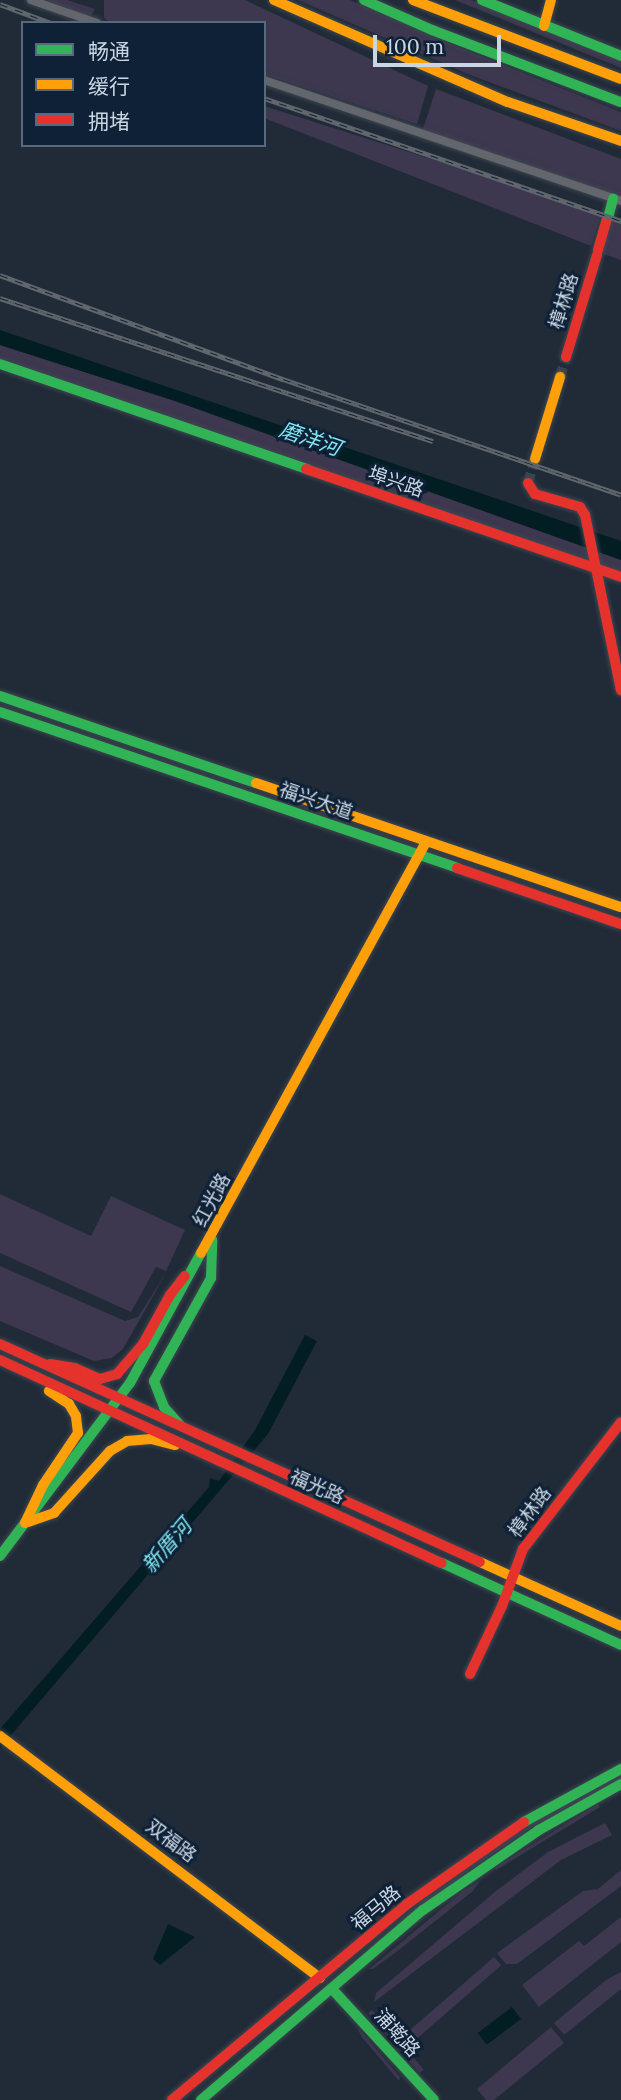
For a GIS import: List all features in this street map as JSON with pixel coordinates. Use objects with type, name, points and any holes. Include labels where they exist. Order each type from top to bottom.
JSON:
[{"type":"main road","points":[[274,0],[508,102],[621,141]]},
{"type":"main road","points":[[364,0],[432,30],[621,102]]},
{"type":"main road","points":[[414,0],[621,79]]},
{"type":"main road","points":[[482,0],[621,56]]},
{"type":"main road","points":[[544,26],[551,0]]},
{"type":"main road","name":"樟林路","points":[[566,357],[608,216],[617,200]]},
{"type":"main road","name":"埠兴路","points":[[0,364],[621,577]]},
{"type":"main road","points":[[535,459],[560,377]]},
{"type":"main road","points":[[528,483],[535,494],[580,507],[587,522],[621,690]]},
{"type":"main road","name":"福兴大道","points":[[0,696],[621,907]]},
{"type":"main road","name":"福兴大道","points":[[0,712],[621,924]]},
{"type":"main road","name":"红光路","points":[[0,1556],[120,1399],[212,1237],[426,842]]},
{"type":"main road","points":[[182,1427],[164,1407],[154,1381],[211,1278],[212,1237]]},
{"type":"main road","points":[[43,1363],[75,1368],[100,1379],[117,1374],[143,1344],[174,1289],[197,1264]]},
{"type":"main road","name":"福光路","points":[[0,1344],[621,1626]]},
{"type":"main road","points":[[0,1362],[26,1381],[65,1399],[79,1425],[75,1442],[47,1479],[25,1523]]},
{"type":"main road","name":"福光路","points":[[0,1362],[621,1645]]},
{"type":"main road","name":"樟林路","points":[[470,1674],[507,1593],[523,1549],[621,1422]]},
{"type":"main road","points":[[25,1523],[54,1513],[110,1451],[127,1441],[150,1439],[188,1449]]},
{"type":"main road","name":"双福路","points":[[0,1735],[320,1978]]},
{"type":"main road","name":"福马路","points":[[172,2100],[407,1904],[465,1861],[558,1801],[621,1769]]},
{"type":"main road","name":"福马路","points":[[201,2100],[333,1990],[423,1910],[539,1830],[621,1784]]},
{"type":"main road","name":"浦墘路","points":[[333,1990],[434,2100]]},
{"type":"street","points":[[31,0],[91,21]]},
{"type":"street","points":[[266,81],[617,200]]},
{"type":"shaded area","points":[[46,0],[67,0],[95,9],[90,17]]},
{"type":"shaded area","points":[[104,0],[245,0],[428,86],[417,124],[266,75],[266,21],[108,21],[104,18]]},
{"type":"shaded area","points":[[298,0],[350,0],[458,47],[621,112],[621,131],[470,75]]},
{"type":"shaded area","points":[[455,0],[471,0],[621,59],[621,68]]},
{"type":"shaded area","points":[[436,89],[621,159],[621,204],[420,138]]},
{"type":"shaded area","points":[[266,107],[472,172],[600,217],[591,246],[266,119]]},
{"type":"shaded area","points":[[611,221],[621,224],[621,260],[601,253]]},
{"type":"shaded area","points":[[0,345],[175,401],[621,560],[621,575],[0,362]]},
{"type":"shaded area","points":[[0,1194],[91,1236],[111,1196],[185,1230],[166,1271],[156,1267],[131,1312],[0,1253]]},
{"type":"shaded area","points":[[0,1266],[125,1321],[138,1317],[166,1273],[123,1349],[112,1358],[94,1361],[0,1321]]},
{"type":"shaded area","points":[[621,1776],[621,1780],[534,1826],[470,1869],[359,1957],[425,1899],[525,1827]]},
{"type":"shaded area","points":[[598,1804],[600,1807],[496,1870],[496,1867]]},
{"type":"shaded area","points":[[605,1823],[612,1835],[561,1860],[374,2002],[376,1993],[496,1891],[548,1852]]},
{"type":"shaded area","points":[[621,1870],[621,1886],[517,1964],[506,1964],[497,1953],[583,1891],[598,1889]]},
{"type":"shaded area","points":[[480,1881],[473,1891],[395,1953],[369,1969],[463,1891]]},
{"type":"shaded area","points":[[621,1917],[621,1942],[539,2007],[522,1985],[579,1941],[584,1946]]},
{"type":"shaded area","points":[[494,1957],[501,1965],[417,2039],[409,2030]]},
{"type":"shaded area","points":[[621,1972],[621,1989],[564,2035],[554,2023],[606,1980]]},
{"type":"shaded area","points":[[372,2010],[424,2070],[420,2073],[368,2013]]},
{"type":"shaded area","points":[[551,2027],[564,2043],[494,2100],[486,2100],[477,2089]]},
{"type":"shaded area","points":[[358,2028],[400,2077],[399,2081],[361,2036]]},
{"type":"water","name":"磨洋河","points":[[0,330],[621,541],[621,560],[175,401],[0,345]]},
{"type":"water","name":"新厝河","points":[[305,1335],[317,1341],[268,1434],[0,1748],[0,1729],[209,1487],[210,1478],[219,1481],[255,1430]]},
{"type":"water","points":[[168,1924],[195,1937],[160,1965],[153,1959]]},
{"type":"water","points":[[512,2007],[521,2019],[487,2045],[478,2033]]},
{"type":"tunnel","points":[[560,377],[566,357]]},
{"type":"tunnel","points":[[528,483],[535,459]]},
{"type":"railway","points":[[0,4],[46,21]]},
{"type":"railway","points":[[266,99],[621,221]]},
{"type":"railway","points":[[0,275],[283,379],[621,495]]},
{"type":"railway","points":[[0,298],[433,441]]},
{"type":"traffic: fast","points":[[364,0],[432,30],[621,102]]},
{"type":"traffic: fast","points":[[482,0],[621,56]]},
{"type":"traffic: fast","points":[[609,214],[613,199]]},
{"type":"traffic: fast","points":[[0,364],[306,469]]},
{"type":"traffic: fast","points":[[0,696],[256,783]]},
{"type":"traffic: fast","points":[[0,712],[457,868]]},
{"type":"traffic: fast","points":[[180,1425],[164,1407],[154,1381],[211,1278],[212,1240]]},
{"type":"traffic: fast","points":[[0,1556],[130,1383],[201,1253]]},
{"type":"traffic: fast","points":[[442,1563],[621,1645]]},
{"type":"traffic: fast","points":[[524,1822],[621,1769]]},
{"type":"traffic: fast","points":[[201,2100],[423,1910],[539,1830],[621,1784]]},
{"type":"traffic: fast","points":[[333,1990],[434,2100]]},
{"type":"traffic: slow","points":[[274,0],[508,102],[621,141]]},
{"type":"traffic: slow","points":[[413,0],[621,79]]},
{"type":"traffic: slow","points":[[544,26],[551,0]]},
{"type":"traffic: slow","points":[[535,459],[560,377]]},
{"type":"traffic: slow","points":[[256,783],[621,907]]},
{"type":"traffic: slow","points":[[201,1253],[426,842]]},
{"type":"traffic: slow","points":[[25,1523],[43,1485],[78,1433],[76,1416],[69,1404],[49,1391]]},
{"type":"traffic: slow","points":[[28,1522],[54,1513],[110,1451],[127,1441],[151,1439],[175,1445]]},
{"type":"traffic: slow","points":[[480,1562],[621,1626]]},
{"type":"traffic: slow","points":[[0,1736],[320,1978]]},
{"type":"traffic: jam","points":[[598,250],[607,219]]},
{"type":"traffic: jam","points":[[566,357],[597,255]]},
{"type":"traffic: jam","points":[[306,469],[621,577]]},
{"type":"traffic: jam","points":[[528,483],[535,494],[580,507],[585,515],[621,690]]},
{"type":"traffic: jam","points":[[457,868],[621,924]]},
{"type":"traffic: jam","points":[[50,1364],[75,1368],[100,1379],[117,1374],[143,1344],[170,1295],[185,1276]]},
{"type":"traffic: jam","points":[[0,1344],[480,1562]]},
{"type":"traffic: jam","points":[[0,1360],[442,1563]]},
{"type":"traffic: jam","points":[[470,1674],[502,1606],[523,1549],[621,1422]]},
{"type":"traffic: jam","points":[[172,2100],[407,1904],[524,1822]]}]
